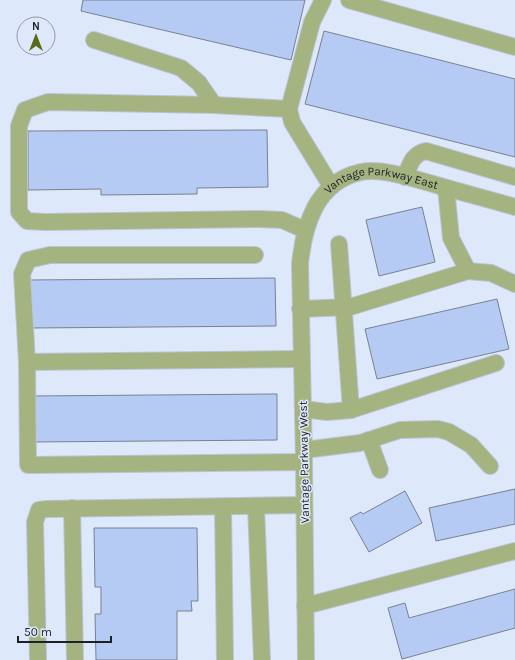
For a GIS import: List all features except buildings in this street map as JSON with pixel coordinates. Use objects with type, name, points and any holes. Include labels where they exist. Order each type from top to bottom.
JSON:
[{"type":"street","points":[[323,0],[312,22],[289,109],[292,122],[331,186]]},
{"type":"street","points":[[349,0],[515,47]]},
{"type":"street","points":[[94,40],[181,68],[199,82],[214,105]]},
{"type":"street","points":[[289,109],[214,105],[48,102],[25,110],[18,126],[19,212],[27,221],[46,222],[282,220],[305,230]]},
{"type":"street","points":[[406,177],[412,158],[418,153],[426,151],[515,177]]},
{"type":"street","name":"Vantage Parkway East","points":[[300,264],[305,230],[309,217],[319,201],[331,186],[361,172],[386,173],[406,177],[515,207]]},
{"type":"street","points":[[446,188],[452,238],[468,271]]},
{"type":"street","points":[[339,244],[351,410]]},
{"type":"street","points":[[255,255],[50,255],[28,260],[22,274],[27,362],[28,465],[304,456],[360,443],[400,430],[438,430],[449,432],[471,445],[490,466]]},
{"type":"street","name":"Vantage Parkway West","points":[[300,264],[306,660]]},
{"type":"street","points":[[300,308],[350,307],[468,271],[491,273],[515,284]]},
{"type":"street","points":[[27,362],[301,359]]},
{"type":"street","points":[[303,409],[327,412],[351,410],[496,363]]},
{"type":"street","points":[[369,440],[380,470]]},
{"type":"street","points":[[38,660],[36,515],[39,510],[72,508],[304,505]]},
{"type":"street","points":[[256,506],[262,660]]},
{"type":"street","points":[[223,507],[225,660]]},
{"type":"street","points":[[72,508],[75,660]]},
{"type":"street","points":[[305,606],[515,551]]}]
